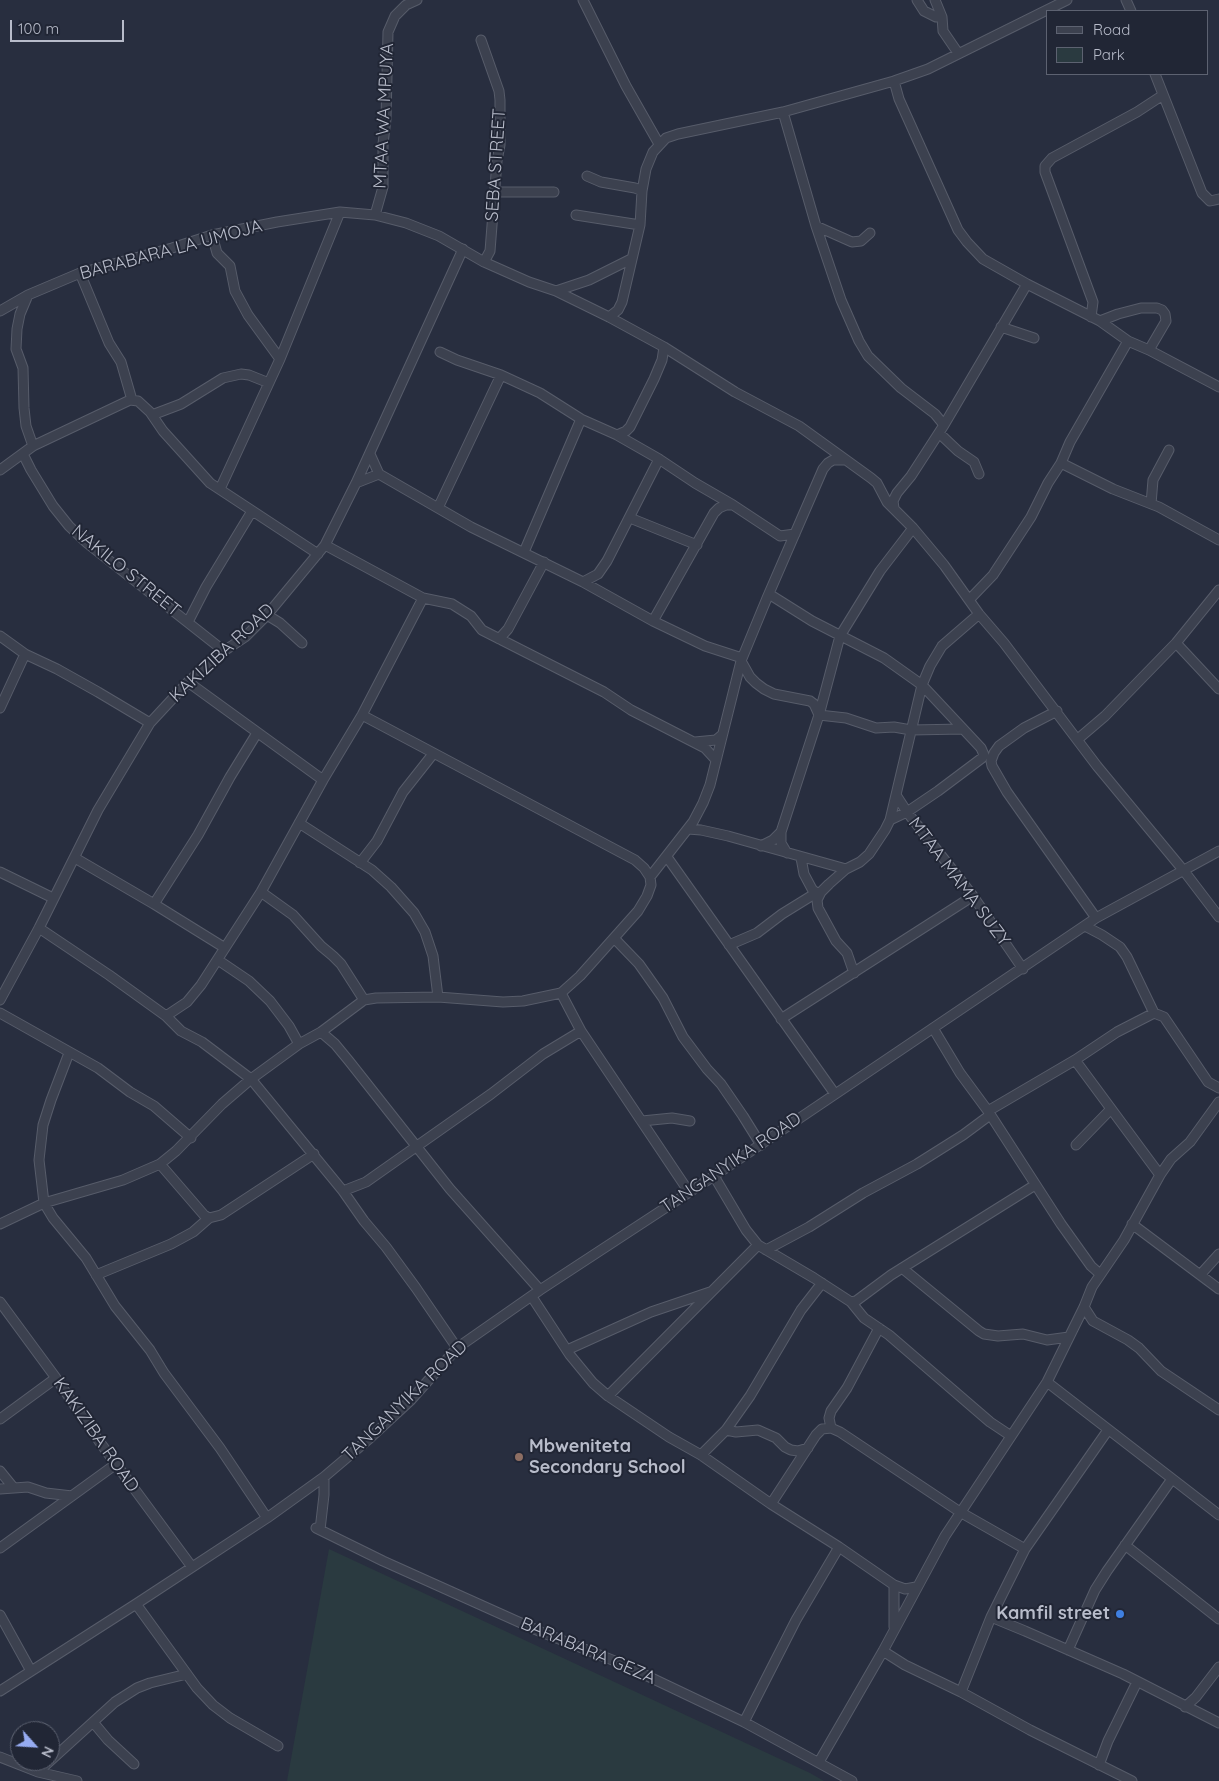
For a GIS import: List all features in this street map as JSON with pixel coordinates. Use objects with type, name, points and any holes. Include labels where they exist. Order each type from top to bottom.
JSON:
[{"type":"street","name":"MTAA WA MPUYA","points":[[375,214],[383,187],[388,32],[400,10],[417,0]]},
{"type":"street","points":[[583,0],[626,86],[659,144]]},
{"type":"street","points":[[917,0],[924,11],[942,17]]},
{"type":"street","points":[[935,0],[942,17],[944,31],[958,53]]},
{"type":"street","points":[[1046,10],[1067,0]]},
{"type":"street","points":[[609,317],[618,310],[622,302],[640,225],[642,191],[646,169],[659,144],[666,138],[783,112],[894,81],[928,69],[1046,10]]},
{"type":"street","name":"SEBA STREET","points":[[481,40],[499,91],[500,144],[494,192],[490,251],[484,262]]},
{"type":"street","points":[[1154,75],[1202,193],[1210,200],[1219,199]]},
{"type":"street","points":[[894,81],[899,99],[958,230],[983,259],[1026,284],[1100,321],[1128,341],[1217,382]]},
{"type":"street","points":[[1091,317],[1092,302],[1045,172],[1045,166],[1052,158],[1137,112],[1163,95]]},
{"type":"street","points":[[783,112],[816,226],[841,300],[859,341],[868,356],[900,388],[935,414],[942,429],[958,451],[974,462],[979,474]]},
{"type":"street","points":[[587,176],[601,182],[642,191]]},
{"type":"street","points":[[494,192],[554,192]]},
{"type":"street","name":"BARABARA LA UMOJA","points":[[0,311],[28,295],[80,273],[212,235],[340,212],[375,214],[406,223],[439,236],[484,262],[529,282],[556,291],[609,317],[664,347],[735,392],[799,426],[877,483],[887,502],[913,528],[1057,711],[1097,766],[1184,870],[1219,917]]},
{"type":"street","points":[[220,489],[280,359],[340,212]]},
{"type":"street","points":[[576,215],[640,225]]},
{"type":"street","points":[[816,226],[852,242],[861,241],[870,233]]},
{"type":"street","points":[[212,235],[217,252],[230,266],[235,291],[248,315],[280,359]]},
{"type":"street","name":"KAKIZIBA ROAD","points":[[0,1000],[39,928],[98,810],[150,723],[188,682],[224,651],[245,637],[267,615],[325,546],[370,454],[463,249]]},
{"type":"street","points":[[556,291],[589,280],[631,259]]},
{"type":"street","points":[[80,273],[109,343],[121,362],[132,400]]},
{"type":"street","points":[[894,508],[893,501],[897,493],[911,476],[942,429],[1026,284]]},
{"type":"street","points":[[28,295],[20,314],[16,349],[23,368],[26,426],[34,446]]},
{"type":"street","points":[[1100,321],[1141,308],[1157,308],[1162,310],[1166,314],[1166,321],[1149,350]]},
{"type":"street","points":[[1001,326],[1034,338]]},
{"type":"street","points":[[969,600],[993,575],[1031,518],[1048,483],[1061,463],[1070,442],[1128,341]]},
{"type":"street","points":[[617,435],[630,427],[654,379],[662,360],[664,347]]},
{"type":"street","points":[[440,352],[501,375],[540,393],[581,419],[617,435],[733,504],[780,536],[789,549]]},
{"type":"street","points":[[152,415],[181,404],[223,378],[241,374],[269,383]]},
{"type":"street","points":[[438,508],[501,375]]},
{"type":"street","points":[[0,470],[34,446],[132,400],[138,401],[144,405],[163,431],[210,483],[318,554]]},
{"type":"street","points":[[524,552],[581,419]]},
{"type":"street","points":[[1151,504],[1153,480],[1169,450]]},
{"type":"street","name":"NAKILO STREET","points":[[23,454],[53,506],[86,544],[224,651]]},
{"type":"street","points":[[370,454],[379,474],[471,526],[583,582],[653,620],[705,646],[742,659],[750,677],[756,684],[774,694],[810,701],[814,704],[819,715]]},
{"type":"street","points":[[583,582],[598,574],[607,561],[659,459]]},
{"type":"street","points":[[650,877],[688,830],[703,804],[742,659],[823,469],[833,460],[844,460]]},
{"type":"street","points":[[1061,463],[1113,490],[1151,504],[1219,540]]},
{"type":"street","points":[[356,483],[379,474]]},
{"type":"street","points":[[882,493],[897,493]]},
{"type":"street","points":[[653,620],[719,508],[733,504]]},
{"type":"street","points":[[188,622],[252,511]]},
{"type":"street","points":[[630,518],[697,545]]},
{"type":"street","points":[[787,854],[781,843],[781,832],[819,715],[840,636],[880,571],[913,528]]},
{"type":"street","points":[[780,536],[795,534]]},
{"type":"street","points":[[325,546],[423,598],[452,604],[471,616],[482,630],[604,692],[631,710],[706,748],[716,760]]},
{"type":"street","points":[[499,639],[508,629],[544,562]]},
{"type":"street","points":[[1078,740],[1105,716],[1176,643],[1219,590]]},
{"type":"street","points":[[769,594],[840,636],[884,658],[922,685],[981,748],[984,755],[982,758],[907,812],[890,820]]},
{"type":"street","points":[[166,1016],[186,1002],[201,985],[261,892],[362,714],[423,598]]},
{"type":"street","points":[[730,945],[757,932],[782,914],[819,893],[846,869],[860,862],[869,854],[890,820],[922,685],[930,666],[942,646],[979,614]]},
{"type":"street","points":[[267,615],[280,623],[302,643]]},
{"type":"street","points":[[0,636],[25,654],[81,683],[150,723]]},
{"type":"street","points":[[1176,643],[1219,689]]},
{"type":"street","points":[[0,708],[25,654]]},
{"type":"street","points":[[188,682],[323,780]]},
{"type":"street","points":[[1057,711],[1024,728],[1000,746],[994,753],[991,761],[1007,792],[1096,918]]},
{"type":"street","points":[[0,1224],[44,1203],[124,1180],[160,1164],[191,1138],[222,1104],[251,1079],[299,1044],[321,1032],[364,1000],[376,998],[438,997],[503,1002],[523,1001],[561,993],[580,976],[638,911],[651,885],[650,877],[635,860],[433,754],[362,714]]},
{"type":"street","points":[[819,715],[846,718],[876,728],[894,727],[911,730],[963,729]]},
{"type":"street","points":[[154,904],[198,835],[257,733]]},
{"type":"street","points":[[695,742],[716,740],[722,735]]},
{"type":"street","points":[[360,863],[377,841],[403,792],[433,754]]},
{"type":"street","name":"MTAA MAMA SUZY","points":[[896,795],[907,812],[973,896],[1023,969]]},
{"type":"street","points":[[299,823],[372,870],[391,887],[414,913],[425,932],[432,956],[438,997]]},
{"type":"street","points":[[688,830],[702,830],[846,869]]},
{"type":"street","points":[[762,846],[773,840],[781,832]]},
{"type":"street","name":"TANGANYIKA ROAD","points":[[0,1691],[267,1518],[324,1478],[410,1401],[457,1348],[540,1290],[714,1176],[1096,918],[1219,851]]},
{"type":"street","points":[[667,857],[835,1094]]},
{"type":"street","points":[[75,858],[225,948]]},
{"type":"street","points":[[800,858],[804,874],[812,889],[819,893]]},
{"type":"street","points":[[0,872],[53,898]]},
{"type":"street","points":[[261,892],[293,916],[333,956],[364,1000]]},
{"type":"street","points":[[819,893],[817,900],[818,908],[833,937],[846,953],[854,974]]},
{"type":"street","points":[[781,1019],[973,896]]},
{"type":"street","points":[[1085,926],[1120,948],[1127,957],[1154,1012],[1164,1016],[1208,1082],[1219,1088]]},
{"type":"street","points":[[39,928],[166,1016],[181,1031],[202,1042],[251,1079],[314,1154],[386,1247],[457,1348]]},
{"type":"street","points":[[614,938],[639,964],[663,998],[683,1038],[721,1084],[761,1144]]},
{"type":"street","points":[[218,960],[249,981],[270,1001],[290,1026],[299,1044]]},
{"type":"street","points":[[561,993],[581,1031],[689,1192]]},
{"type":"street","points":[[766,1250],[809,1227],[863,1193],[917,1164],[963,1135],[989,1113],[1117,1032],[1154,1012]]},
{"type":"street","points":[[0,1013],[98,1068],[130,1092],[154,1106],[191,1138]]},
{"type":"street","points":[[934,1028],[960,1074],[989,1113],[1035,1185],[1092,1266],[1100,1274]]},
{"type":"street","points":[[343,1191],[366,1182],[491,1094],[533,1061],[581,1031]]},
{"type":"street","points":[[321,1032],[335,1044],[450,1188],[540,1290]]},
{"type":"street","points":[[69,1053],[43,1124],[39,1160],[44,1203],[53,1218],[86,1258],[116,1306],[220,1448],[267,1518]]},
{"type":"street","points":[[1075,1060],[1160,1175]]},
{"type":"street","points":[[818,1762],[883,1651],[916,1588],[960,1512],[1046,1382],[1084,1308],[1092,1287],[1124,1240],[1160,1175],[1172,1159],[1190,1142],[1219,1102]]},
{"type":"street","points":[[1076,1146],[1111,1109]]},
{"type":"street","points":[[642,1121],[672,1118],[690,1121]]},
{"type":"street","points":[[96,1275],[171,1244],[193,1232],[209,1218],[221,1215],[314,1154]]},
{"type":"street","points":[[160,1164],[204,1215],[209,1218]]},
{"type":"street","points":[[714,1176],[740,1222],[758,1245],[851,1302],[864,1318],[889,1335],[990,1422],[1011,1436]]},
{"type":"street","points":[[851,1302],[1035,1185]]},
{"type":"street","points":[[1132,1224],[1219,1289]]},
{"type":"street","points":[[608,1396],[758,1245]]},
{"type":"street","points":[[1200,1275],[1219,1254]]},
{"type":"street","points":[[902,1268],[984,1334],[998,1336],[1023,1334],[1047,1340],[1069,1337]]},
{"type":"street","points":[[701,1455],[726,1430],[750,1396],[801,1310],[822,1283]]},
{"type":"street","points":[[567,1350],[652,1312],[712,1291]]},
{"type":"street","points":[[532,1297],[579,1366],[593,1383],[608,1396],[664,1434],[701,1455],[771,1504],[894,1585],[905,1589],[916,1588]]},
{"type":"street","name":"KAKIZIBA ROAD","points":[[0,1302],[192,1567]]},
{"type":"street","points":[[1084,1308],[1093,1321],[1128,1340],[1139,1348],[1161,1371],[1219,1410]]},
{"type":"street","points":[[831,1428],[829,1418],[831,1411],[847,1388],[879,1328]]},
{"type":"street","points":[[0,1419],[56,1378]]},
{"type":"street","points":[[1046,1382],[1219,1515]]},
{"type":"street","points":[[771,1504],[822,1429],[831,1428],[840,1432],[960,1512],[1025,1549]]},
{"type":"street","points":[[726,1430],[736,1432],[758,1430],[776,1438],[784,1447],[791,1450],[798,1452],[808,1448]]},
{"type":"street","points":[[961,1692],[990,1617],[1025,1549],[1108,1430]]},
{"type":"street","points":[[0,1548],[116,1464]]},
{"type":"street","points":[[0,1471],[13,1487]]},
{"type":"street","name":"BARABARA GEZA","points":[[324,1478],[324,1495],[318,1529],[383,1561],[541,1632],[620,1663],[744,1722],[852,1781]]},
{"type":"street","points":[[1068,1650],[1095,1590],[1172,1479]]},
{"type":"street","points":[[0,1489],[28,1486],[46,1493],[72,1496]]},
{"type":"street","points":[[1125,1545],[1214,1612],[1219,1619]]},
{"type":"street","points":[[744,1722],[796,1620],[839,1547]]},
{"type":"street","points":[[893,1632],[894,1585]]},
{"type":"street","points":[[136,1604],[197,1688],[213,1705],[230,1718],[278,1746]]},
{"type":"street","points":[[0,1615],[31,1671]]},
{"type":"street","points":[[990,1617],[1068,1650],[1219,1723]]},
{"type":"street","points":[[883,1651],[1030,1730],[1132,1781]]},
{"type":"street","points":[[1185,1707],[1196,1697],[1219,1667]]},
{"type":"street","points":[[38,1772],[115,1702],[137,1688],[187,1674]]},
{"type":"street","points":[[1099,1765],[1108,1741],[1137,1682]]},
{"type":"street","points":[[93,1722],[108,1740],[134,1764]]},
{"type":"street","points":[[0,1757],[38,1772],[77,1781]]},
{"type":"green space","points":[[329,1549],[810,1773],[824,1781],[287,1781]]},
{"type":"place","name":"Mbweniteta Secondary School","points":[[519,1457]]},
{"type":"place","name":"Kamfil street","points":[[1120,1614]]}]
